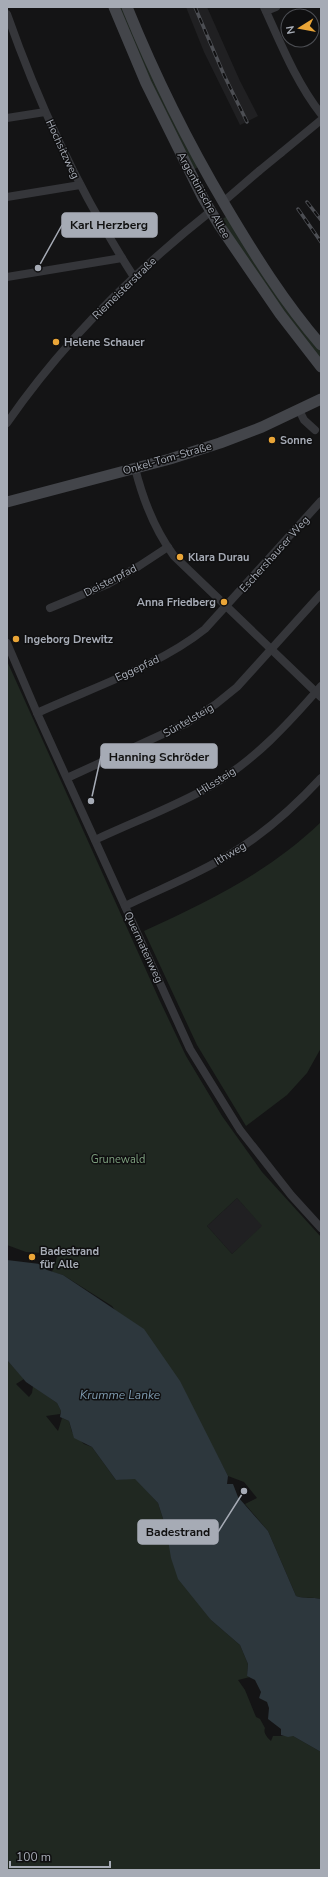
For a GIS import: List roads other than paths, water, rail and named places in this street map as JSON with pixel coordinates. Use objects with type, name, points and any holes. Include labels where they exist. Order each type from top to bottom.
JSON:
[{"type":"main road","name":"Argentinische Allee","points":[[114,7],[146,84],[211,211],[280,314],[321,367]]},
{"type":"main road","name":"Argentinische Allee","points":[[127,7],[162,90],[191,146],[223,202],[277,289],[321,345]]},
{"type":"main road","name":"Riemeisterstraße","points":[[211,211],[223,202]]},
{"type":"main road","name":"Onkel-Tom-Straße","points":[[7,502],[135,468],[220,443],[262,427],[321,399]]},
{"type":"street","points":[[276,7],[265,9],[295,73],[308,96],[321,114]]},
{"type":"street","name":"Hochsitzweg","points":[[7,14],[11,38],[80,185],[134,277]]},
{"type":"street","points":[[7,118],[45,112]]},
{"type":"street","name":"Riemeisterstraße","points":[[223,202],[321,120]]},
{"type":"street","points":[[7,197],[80,185]]},
{"type":"street","name":"Riemeisterstraße","points":[[7,423],[39,379],[70,343],[134,277],[211,211]]},
{"type":"street","points":[[7,277],[122,258]]},
{"type":"street","points":[[299,410],[304,420],[318,433]]},
{"type":"street","points":[[135,468],[148,511],[168,547],[184,567],[271,649],[319,691]]},
{"type":"street","name":"Eschershauser Weg","points":[[226,606],[321,501]]},
{"type":"street","name":"Deisterpfad","points":[[50,608],[108,584],[168,547]]},
{"type":"street","points":[[271,649],[321,594]]},
{"type":"street","name":"Eggepfad","points":[[37,714],[158,659],[205,628],[226,606]]},
{"type":"street","name":"Quermatenweg","points":[[7,643],[37,714],[190,1049],[217,1095],[264,1163],[320,1225]]},
{"type":"street","name":"Süntelsteig","points":[[67,778],[158,737],[202,714],[236,687],[271,649]]},
{"type":"street","name":"Hilssteig","points":[[95,840],[211,786],[250,759],[286,726],[319,691]]},
{"type":"street","name":"Ithweg","points":[[125,906],[211,865],[248,843],[295,804],[321,778]]},
{"type":"water","name":"Krumme Lanke","points":[[7,1260],[40,1264],[47,1270],[63,1275],[144,1329],[180,1381],[228,1476],[227,1484],[233,1484],[238,1497],[268,1531],[296,1596],[321,1599],[321,1752],[293,1736],[288,1737],[281,1735],[281,1729],[268,1719],[269,1708],[267,1702],[259,1698],[261,1692],[255,1680],[247,1676],[248,1664],[240,1645],[211,1620],[178,1579],[171,1558],[166,1528],[158,1503],[135,1479],[116,1480],[92,1447],[74,1438],[69,1421],[60,1417],[61,1411],[57,1403],[26,1382],[7,1360]]},
{"type":"railway","points":[[195,7],[224,75],[247,122]]},
{"type":"railway","points":[[307,202],[321,220]]},
{"type":"railway","points":[[298,209],[321,242]]},
{"type":"place","name":"Karl Herzberg","points":[[38,268]]},
{"type":"place","name":"Helene Schauer","points":[[56,342]]},
{"type":"place","name":"Sonne","points":[[272,440]]},
{"type":"place","name":"Klara Durau","points":[[180,557]]},
{"type":"place","name":"Anna Friedberg","points":[[224,602]]},
{"type":"place","name":"Ingeborg Drewitz","points":[[16,639]]},
{"type":"place","name":"Hanning Schröder","points":[[91,801]]},
{"type":"place","name":"Badestrand für Alle","points":[[32,1257]]},
{"type":"place","name":"Badestrand","points":[[244,1491]]},
{"type":"park label","name":"Grunewald","points":[[118,1159]]}]
